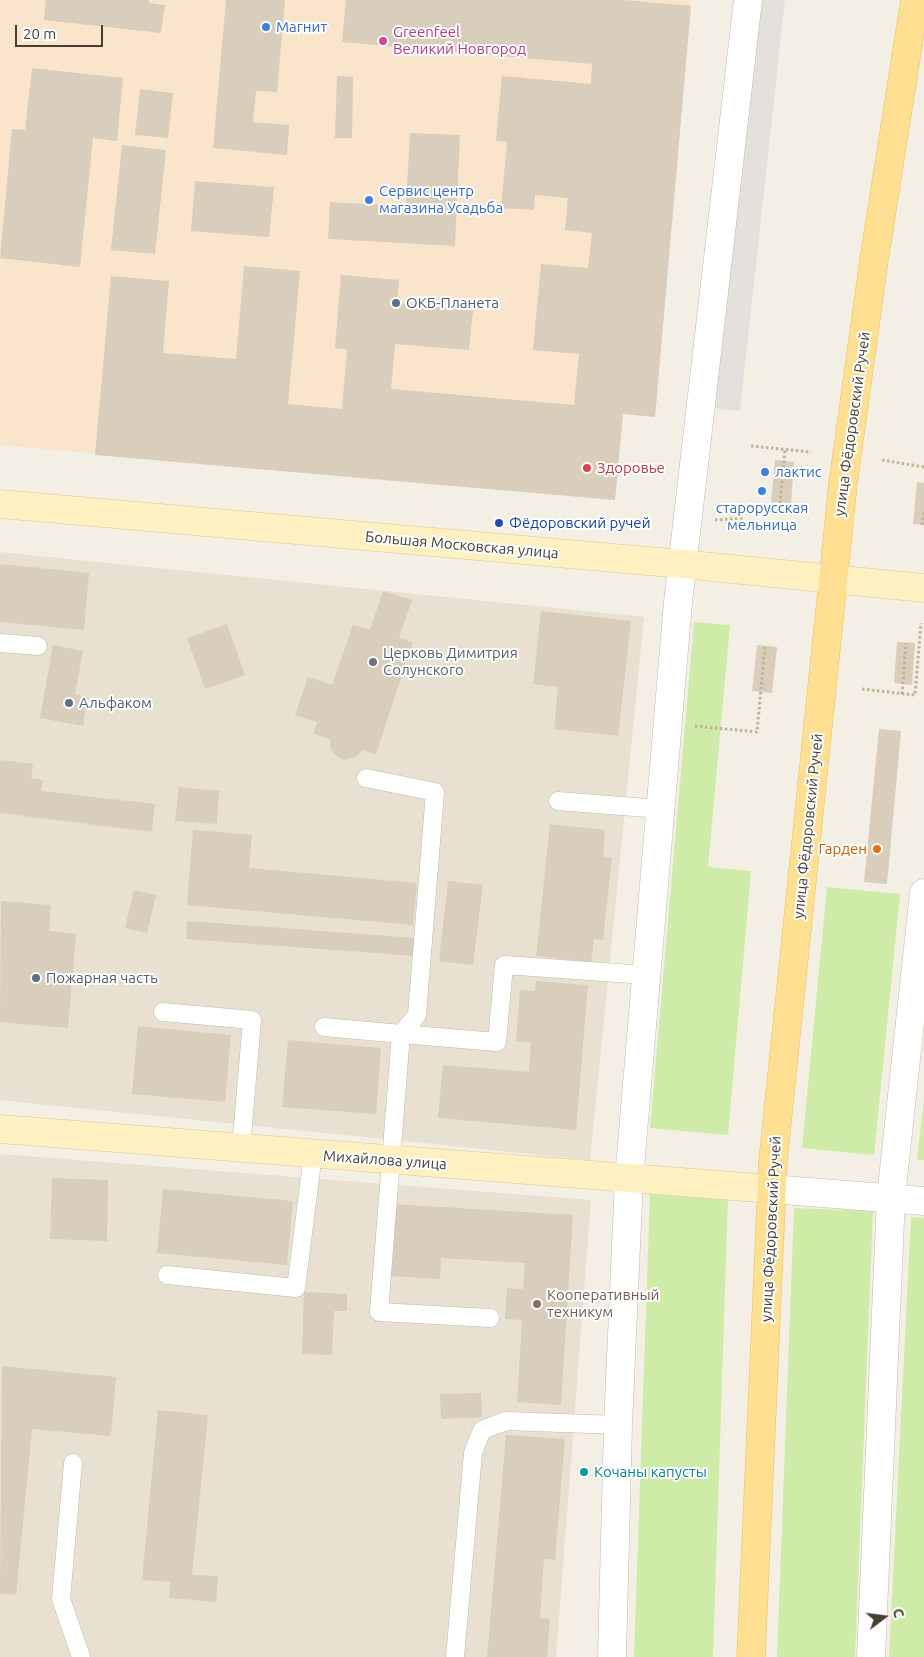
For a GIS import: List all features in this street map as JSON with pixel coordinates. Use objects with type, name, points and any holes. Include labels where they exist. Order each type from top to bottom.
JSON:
[{"type":"main road","name":"улица Фёдоровский Ручей","points":[[751,1657],[771,1189],[843,484],[874,260],[915,0]]},
{"type":"street","points":[[612,1657],[618,1425],[629,1180],[682,564],[748,0]]},
{"type":"street","name":"Большая Московская улица","points":[[0,504],[682,564],[924,588]]},
{"type":"street","points":[[871,1657],[891,1197],[924,893]]},
{"type":"street","name":"Михайлова улица","points":[[0,1129],[629,1180],[771,1189]]},
{"type":"street","points":[[771,1189],[924,1200]]},
{"type":"lane","points":[[0,643],[38,646]]},
{"type":"lane","points":[[366,778],[435,792],[417,1015],[401,1034],[380,1312],[490,1318]]},
{"type":"lane","points":[[558,801],[660,809]]},
{"type":"lane","points":[[324,1027],[497,1042],[504,965],[646,975]]},
{"type":"lane","points":[[163,1012],[252,1020],[241,1148]]},
{"type":"lane","points":[[167,1275],[296,1288],[313,1154]]},
{"type":"lane","points":[[455,1657],[473,1453],[482,1430],[506,1421],[618,1425]]},
{"type":"lane","points":[[73,1463],[61,1599],[81,1657]]},
{"type":"path","points":[[751,446],[811,452]]},
{"type":"path","points":[[780,502],[785,449]]},
{"type":"path","points":[[882,460],[924,467]]},
{"type":"path","points":[[922,525],[924,511]]},
{"type":"path","points":[[862,689],[915,695],[921,623]]},
{"type":"path","points":[[902,694],[906,643]]},
{"type":"path","points":[[667,724],[756,732],[765,646]]},
{"type":"shaded area","points":[[0,0],[691,0],[655,417],[623,414],[615,500],[0,445]]},
{"type":"shaded area","points":[[757,0],[785,0],[740,411],[712,408]]},
{"type":"shaded area","points":[[0,552],[644,617],[590,1160],[0,1100]]},
{"type":"shaded area","points":[[0,1154],[591,1200],[556,1657],[0,1657]]},
{"type":"green space","points":[[694,622],[730,625],[708,867],[751,871],[728,1135],[650,1128]]},
{"type":"green space","points":[[827,887],[900,894],[874,1155],[802,1148]]},
{"type":"green space","points":[[924,1099],[924,1160],[917,1160]]},
{"type":"green space","points":[[650,1193],[728,1196],[713,1657],[634,1657]]},
{"type":"green space","points":[[794,1208],[873,1211],[855,1657],[777,1657]]},
{"type":"green space","points":[[911,1217],[924,1218],[924,1657],[889,1657]]},
{"type":"building","points":[[46,0],[149,0],[149,3],[165,5],[161,33],[44,20]]},
{"type":"building","points":[[226,0],[285,0],[277,92],[256,91],[253,122],[289,125],[287,155],[213,148]]},
{"type":"building","points":[[346,0],[625,0],[691,6],[655,417],[623,414],[615,500],[95,455],[111,276],[169,281],[163,353],[236,359],[244,266],[300,271],[288,404],[342,409],[347,349],[335,348],[341,275],[399,280],[397,303],[473,310],[469,350],[395,344],[391,389],[574,405],[579,354],[533,350],[541,264],[588,268],[592,233],[565,230],[568,198],[535,195],[534,210],[501,208],[507,142],[496,141],[502,76],[591,84],[592,64],[342,42]]},
{"type":"building","points":[[32,68],[123,78],[117,141],[93,138],[80,267],[0,258],[12,129],[25,130]]},
{"type":"building","points":[[337,76],[353,77],[352,138],[335,138]]},
{"type":"building","points":[[140,89],[173,93],[168,138],[135,135]]},
{"type":"building","points":[[410,133],[460,135],[455,246],[328,239],[330,202],[406,206]]},
{"type":"building","points":[[122,145],[166,150],[155,254],[111,250]]},
{"type":"building","points":[[195,181],[274,187],[269,237],[191,231]]},
{"type":"building","points":[[775,460],[794,462],[791,503],[771,502]]},
{"type":"building","points":[[917,482],[924,483],[924,525],[913,524]]},
{"type":"building","points":[[0,564],[89,573],[84,630],[0,622]]},
{"type":"building","name":"Церковь Димитрия Солунского","points":[[383,591],[412,600],[399,638],[413,642],[376,754],[362,750],[356,757],[344,760],[331,750],[330,739],[313,734],[317,722],[295,715],[308,677],[332,685],[353,625],[370,630]]},
{"type":"building","points":[[541,611],[631,621],[618,736],[554,729],[558,687],[533,684]]},
{"type":"building","points":[[227,624],[245,675],[205,689],[187,638]]},
{"type":"building","points":[[897,642],[915,643],[912,685],[894,683]]},
{"type":"building","points":[[53,645],[83,651],[75,694],[88,697],[83,726],[40,718]]},
{"type":"building","points":[[757,645],[777,647],[772,693],[752,691]]},
{"type":"building","points":[[879,729],[901,731],[887,884],[864,882]]},
{"type":"building","points":[[0,760],[33,764],[31,778],[43,780],[41,791],[155,804],[152,832],[0,813]]},
{"type":"building","points":[[179,787],[219,791],[217,824],[175,821]]},
{"type":"building","points":[[550,824],[605,830],[603,857],[612,858],[603,940],[594,939],[591,962],[536,956]]},
{"type":"building","points":[[193,830],[252,835],[249,868],[417,883],[413,925],[187,905]]},
{"type":"building","points":[[448,881],[483,885],[473,965],[439,961]]},
{"type":"building","points":[[134,890],[156,895],[147,933],[125,928]]},
{"type":"building","name":"Пожарная часть","points":[[1,901],[51,905],[49,931],[76,934],[68,1028],[0,1022]]},
{"type":"building","points":[[187,921],[416,938],[415,956],[186,939]]},
{"type":"building","points":[[536,981],[588,985],[576,1130],[438,1118],[443,1065],[529,1072],[531,1042],[516,1041],[520,990],[535,991]]},
{"type":"building","points":[[138,1026],[231,1035],[225,1102],[132,1094]]},
{"type":"building","points":[[288,1040],[381,1048],[376,1114],[282,1107]]},
{"type":"building","points":[[52,1178],[108,1180],[107,1241],[50,1239]]},
{"type":"building","points":[[163,1189],[293,1201],[287,1265],[157,1253]]},
{"type":"building","name":"Кооперативный техникум","points":[[393,1204],[573,1215],[561,1405],[517,1402],[522,1320],[505,1319],[507,1288],[523,1289],[525,1263],[441,1258],[440,1279],[389,1276]]},
{"type":"building","points":[[304,1292],[347,1294],[347,1311],[334,1311],[332,1355],[302,1354]]},
{"type":"building","points":[[2,1366],[116,1377],[111,1436],[32,1429],[16,1595],[0,1593]]},
{"type":"building","points":[[481,1393],[482,1417],[441,1419],[440,1394]]},
{"type":"building","points":[[158,1410],[208,1415],[192,1575],[218,1576],[216,1602],[169,1598],[170,1582],[142,1580]]},
{"type":"building","points":[[506,1435],[565,1439],[555,1560],[544,1559],[540,1618],[550,1619],[547,1657],[487,1657]]},
{"type":"place","name":"Магнит","points":[[266,27]]},
{"type":"place","name":"Greenfeel Великий Новгород","points":[[383,41]]},
{"type":"place","name":"Сервис центр магазина Усадьба","points":[[369,200]]},
{"type":"place","name":"ОКБ-Планета","points":[[396,303]]},
{"type":"place","name":"Здоровье","points":[[587,468]]},
{"type":"place","name":"лактис","points":[[765,472]]},
{"type":"place","name":"старорусская мельница","points":[[762,491]]},
{"type":"place","name":"Фёдоровский ручей","points":[[499,523]]},
{"type":"place","name":"Церковь Димитрия Солунского","points":[[373,662]]},
{"type":"place","name":"Альфаком","points":[[69,703]]},
{"type":"place","name":"Гарден","points":[[877,849]]},
{"type":"place","name":"Пожарная часть","points":[[36,978]]},
{"type":"place","name":"Кооперативный техникум","points":[[537,1304]]},
{"type":"place","name":"Кочаны капусты","points":[[584,1472]]}]
